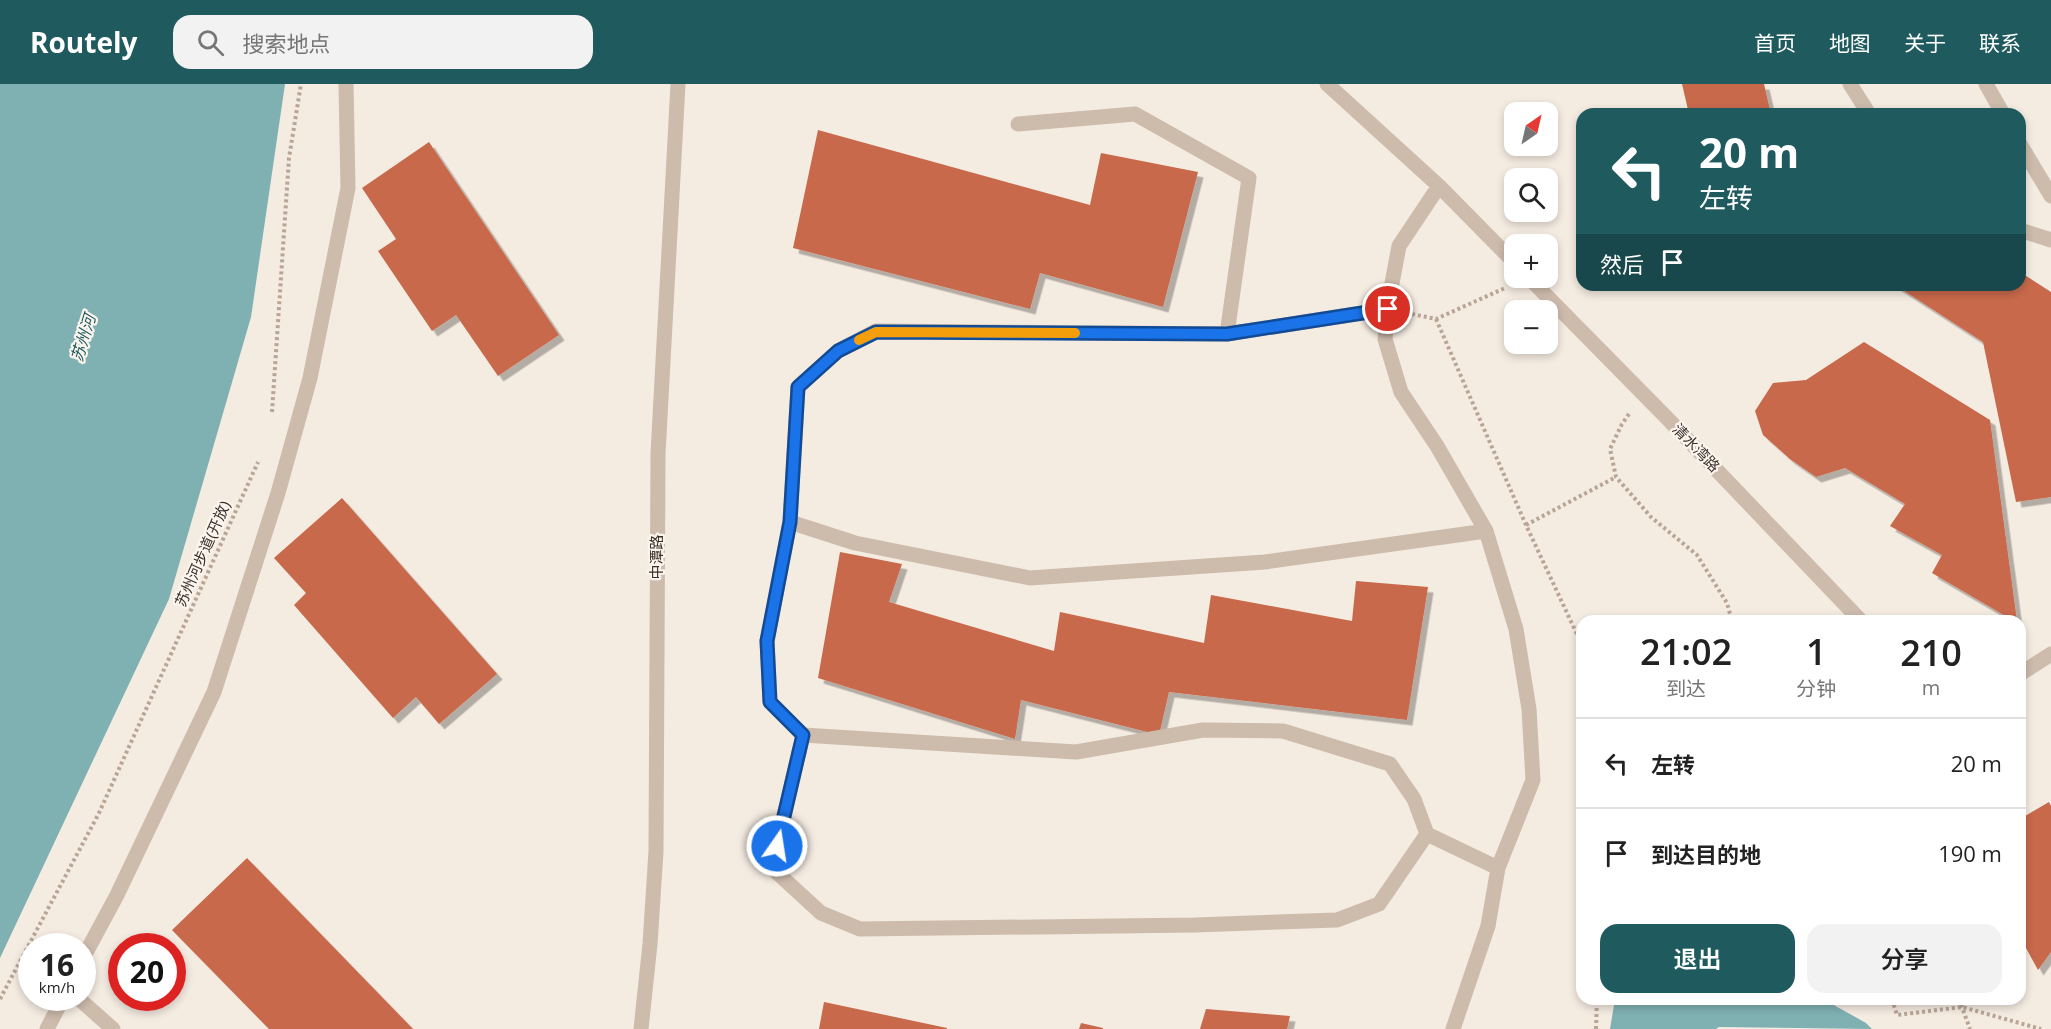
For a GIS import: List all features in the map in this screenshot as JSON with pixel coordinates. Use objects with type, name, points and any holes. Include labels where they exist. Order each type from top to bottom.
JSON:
[{"type":"street","points":[[96,934],[214,692],[278,493],[310,378],[348,188],[346,84]]},
{"type":"street","name":"中潭路","points":[[641,1029],[650,944],[656,851],[658,454],[678,84]]},
{"type":"street","points":[[1327,84],[1440,186],[1504,252]]},
{"type":"street","points":[[1850,84],[1865,108]]},
{"type":"street","points":[[1986,84],[2000,108]]},
{"type":"street","points":[[1018,124],[1135,114],[1249,177],[1227,334]]},
{"type":"street","points":[[2026,154],[2051,196]]},
{"type":"street","points":[[1440,186],[1399,246],[1384,339],[1401,392],[1437,446],[1486,531],[1515,629],[1529,709],[1533,780],[1498,868],[1488,926],[1453,1029]]},
{"type":"street","points":[[2026,232],[2051,240]]},
{"type":"street","name":"清水湾路","points":[[1539,288],[1855,615]]},
{"type":"street","points":[[1388,309],[1227,334],[876,332],[838,351],[798,387],[790,522],[767,641],[770,702],[803,735],[1076,752],[1203,730],[1282,732],[1390,764],[1414,799],[1427,834],[1498,868]]},
{"type":"street","points":[[790,522],[855,543],[1030,578],[1266,562],[1486,531]]},
{"type":"street","points":[[2026,670],[2051,654]]},
{"type":"street","points":[[803,735],[772,868],[821,913],[860,929],[1195,925],[1337,920],[1379,904],[1427,834]]},
{"type":"street","points":[[46,1029],[56,1011]]},
{"type":"street","points":[[93,1011],[113,1029]]},
{"type":"path","points":[[271,423],[289,158],[301,84]]},
{"type":"path","points":[[1388,309],[1436,319],[1506,288]]},
{"type":"path","points":[[1436,319],[1526,525],[1576,632]]},
{"type":"path","points":[[1643,394],[1622,424],[1610,449],[1616,477],[1651,516],[1697,555],[1727,603],[1730,615]]},
{"type":"path","name":"苏州河步道(开放)","points":[[0,999],[99,813],[261,456]]},
{"type":"path","points":[[1526,525],[1616,477]]},
{"type":"path","points":[[1596,1029],[1597,1005]]},
{"type":"path","points":[[1894,1005],[1897,1015],[1962,1007],[2041,1029]]},
{"type":"path","points":[[1962,1007],[1970,1029]]},
{"type":"water","name":"苏州河","points":[[0,84],[285,84],[251,317],[169,599],[0,958]]},
{"type":"water","points":[[1614,1005],[1834,1005],[1866,1023],[1872,1029],[1719,1027],[1716,1029],[1610,1029]]},
{"type":"building","points":[[1682,84],[1764,84],[1770,108],[1688,108]]},
{"type":"building","points":[[818,130],[1090,205],[1101,153],[1198,172],[1163,307],[1040,273],[1030,309],[793,248]]},
{"type":"building","points":[[429,142],[559,335],[498,376],[456,315],[432,331],[378,251],[396,239],[362,188]]},
{"type":"building","points":[[2026,276],[2051,292],[2051,497],[2016,502],[1983,342],[1904,291],[2026,291]]},
{"type":"building","points":[[1864,342],[1990,420],[2016,615],[2004,615],[1932,573],[1942,555],[1890,526],[1905,504],[1845,468],[1816,477],[1790,459],[1763,435],[1755,411],[1773,383],[1806,380]]},
{"type":"building","points":[[342,498],[497,674],[439,724],[416,697],[393,718],[294,605],[306,593],[274,558]]},
{"type":"building","points":[[840,552],[902,564],[889,602],[1054,651],[1060,612],[1204,643],[1211,595],[1352,621],[1356,581],[1428,587],[1407,720],[1169,692],[1159,735],[1021,700],[1015,739],[818,678]]},
{"type":"building","points":[[2049,802],[2051,806],[2051,952],[2038,970],[2026,948],[2026,815]]},
{"type":"building","points":[[247,858],[413,1029],[269,1029],[186,944],[186,933],[175,933],[172,930]]},
{"type":"building","points":[[824,1002],[947,1028],[947,1029],[819,1029]]},
{"type":"building","points":[[1206,1009],[1290,1016],[1287,1029],[1200,1029]]},
{"type":"building","points":[[1081,1023],[1103,1028],[1103,1029],[1079,1029]]},
{"type":"slow traffic","points":[[859,340],[876,332],[1075,333]]},
{"type":"route","points":[[777,846],[803,735],[770,702],[767,641],[790,522],[798,387],[838,351],[876,332],[1227,334],[1388,309]]}]
